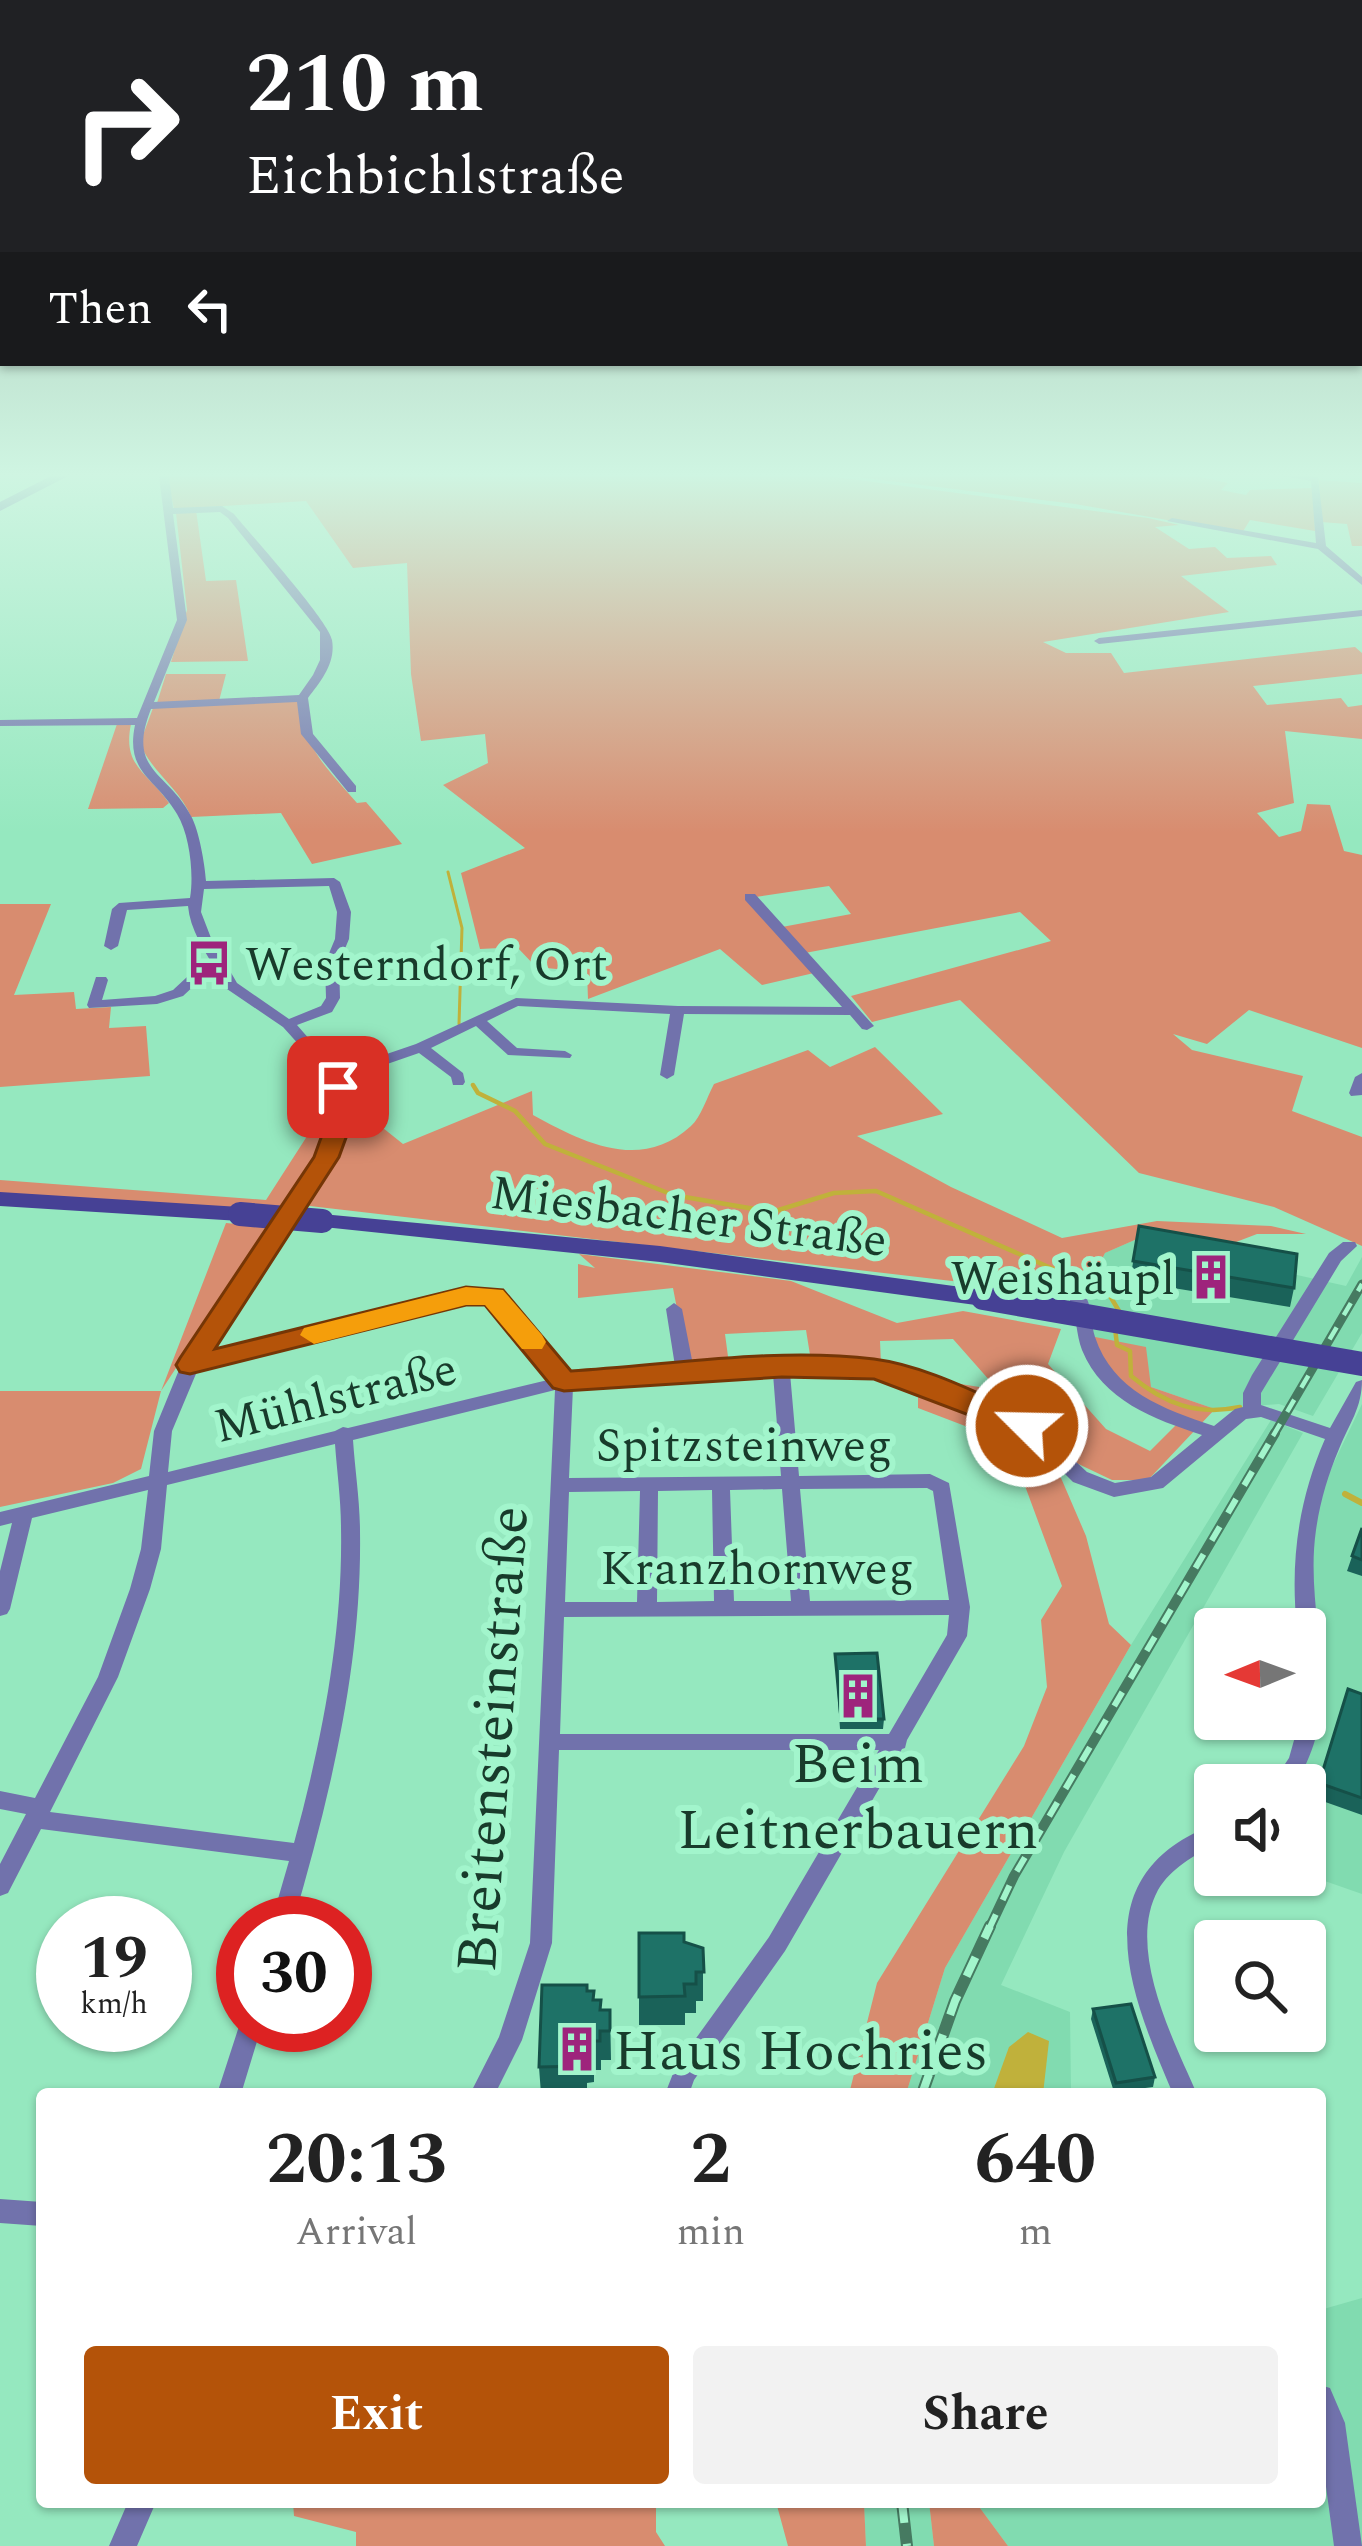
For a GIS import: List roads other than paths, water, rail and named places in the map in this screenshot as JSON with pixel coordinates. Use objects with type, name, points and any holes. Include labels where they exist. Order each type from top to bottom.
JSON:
[{"type":"main road","name":"Miesbacher Straße","points":[[0,1199],[240,1214],[660,1254],[983,1298],[1362,1364]]},
{"type":"street","points":[[0,1886],[108,1677],[151,1549],[154,1481],[163,1431],[190,1365],[326,1157],[341,1105],[334,1077],[288,1024],[238,992],[223,972],[204,938],[194,902],[200,885],[182,808],[137,754],[135,740],[141,721],[182,620],[179,595]]},
{"type":"street","points":[[295,595],[325,632],[327,659],[302,698],[307,734],[352,789]]},
{"type":"street","points":[[1099,640],[1362,613]]},
{"type":"street","points":[[150,706],[302,698]]},
{"type":"street","points":[[0,723],[141,721]]},
{"type":"street","points":[[200,885],[334,882],[344,912],[342,939],[332,963],[333,998],[327,1009],[288,1024]]},
{"type":"street","points":[[750,896],[867,1026]]},
{"type":"street","points":[[111,946],[119,909],[124,906],[194,902]]},
{"type":"street","points":[[100,980],[94,1005],[157,1000],[178,994],[192,980],[223,972]]},
{"type":"street","points":[[334,1077],[421,1048],[516,1002],[678,1010],[853,1011]]},
{"type":"street","points":[[667,1075],[678,1010]]},
{"type":"street","points":[[477,1019],[513,1052],[565,1055]]},
{"type":"street","points":[[421,1048],[458,1076],[458,1082]]},
{"type":"street","points":[[1333,1435],[1252,1410],[1252,1394],[1335,1257],[1348,1246]]},
{"type":"street","points":[[1062,1280],[1079,1298],[1082,1335],[1109,1381],[1163,1416],[1213,1432]]},
{"type":"street","points":[[190,1365],[466,1296],[493,1296],[564,1382]]},
{"type":"street","points":[[674,1309],[685,1371]]},
{"type":"street","points":[[782,1367],[801,1608]]},
{"type":"street","name":"Mühlstraße","points":[[0,1519],[564,1382],[685,1371],[861,1368],[902,1376],[1027,1426],[1080,1477],[1114,1490],[1156,1483],[1213,1432],[1252,1410]]},
{"type":"street","name":"Breitensteinstraße","points":[[485,2088],[524,2004],[541,1942],[564,1382]]},
{"type":"street","points":[[1292,1764],[1311,1727],[1314,1694],[1303,1579],[1310,1505],[1333,1435],[1362,1387]]},
{"type":"street","points":[[290,1896],[341,1680],[351,1534],[343,1433]]},
{"type":"street","name":"Spitzsteinweg","points":[[560,1485],[930,1481],[942,1488],[960,1607]]},
{"type":"street","points":[[647,1610],[649,1484]]},
{"type":"street","points":[[721,1484],[724,1609]]},
{"type":"street","points":[[0,1609],[24,1514]]},
{"type":"street","points":[[679,2088],[777,1944],[898,1742],[957,1636],[960,1607]]},
{"type":"street","name":"Kranzhornweg","points":[[554,1610],[960,1607]]},
{"type":"street","points":[[549,1742],[898,1742]]},
{"type":"street","points":[[0,1800],[38,1814],[303,1853]]},
{"type":"street","points":[[1184,2088],[1142,1977],[1137,1923],[1156,1876],[1172,1858],[1194,1845]]},
{"type":"street","points":[[231,2088],[242,2052]]},
{"type":"street","points":[[0,2211],[36,2214]]},
{"type":"street","points":[[1326,2412],[1348,2546]]},
{"type":"street","points":[[123,2546],[139,2508]]},
{"type":"waterway","points":[[448,872],[462,928],[459,1024]]},
{"type":"waterway","points":[[473,1085],[478,1093],[515,1111],[545,1144],[673,1195],[772,1212],[834,1193],[876,1191],[1085,1283],[1099,1281]]},
{"type":"waterway","points":[[1107,1291],[1119,1311]]},
{"type":"waterway","points":[[1115,1328],[1117,1345],[1130,1351],[1131,1376],[1156,1394],[1196,1409],[1240,1407]]},
{"type":"waterway","points":[[1345,1494],[1362,1503]]},
{"type":"railway","points":[[1273,1436],[1362,1284]]},
{"type":"railway","points":[[989,1929],[1014,1876],[1275,1433]]},
{"type":"railway","points":[[924,2088],[955,2001],[990,1926]]},
{"type":"railway","points":[[903,2508],[907,2546]]},
{"type":"place","name":"Westerndorf, Ort","points":[[209,963]]},
{"type":"place","name":"Weishäupl","points":[[1211,1277]]},
{"type":"place","name":"Beim Leitnerbauern","points":[[858,1696]]},
{"type":"place","name":"Haus Hochries","points":[[577,2049]]}]
